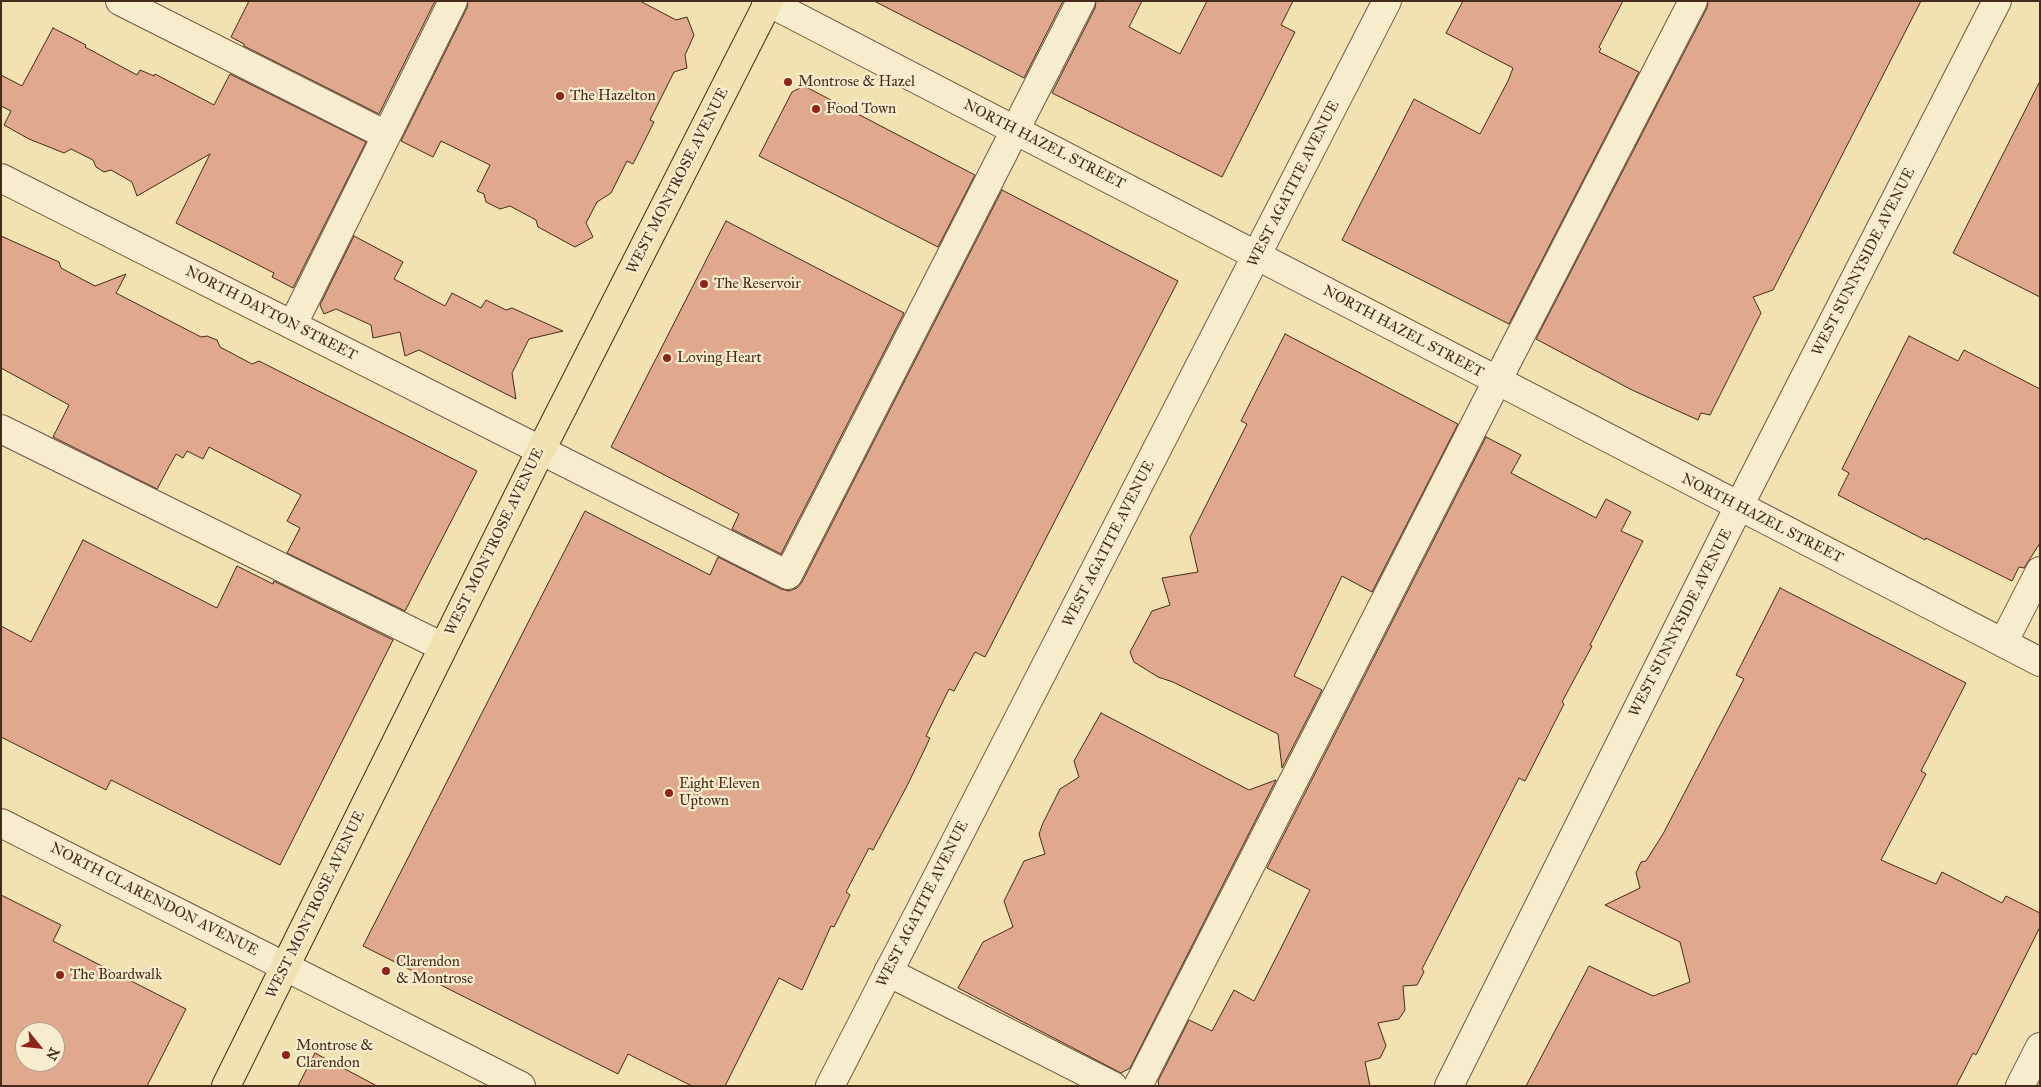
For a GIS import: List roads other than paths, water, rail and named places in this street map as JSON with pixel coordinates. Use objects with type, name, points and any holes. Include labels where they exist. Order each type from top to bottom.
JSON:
[{"type":"main road","name":"WEST MONTROSE AVENUE","points":[[226,1086],[541,450],[768,2]]},
{"type":"street","points":[[120,1],[386,135]]},
{"type":"street","points":[[293,324],[453,1]]},
{"type":"street","points":[[1016,131],[1081,1]]},
{"type":"street","name":"WEST AGATITE AVENUE","points":[[830,1086],[1387,1]]},
{"type":"street","points":[[1138,1086],[1693,1]]},
{"type":"street","name":"WEST SUNNYSIDE AVENUE","points":[[1449,1086],[1739,506],[1997,1]]},
{"type":"street","name":"NORTH HAZEL STREET","points":[[768,2],[2040,662]]},
{"type":"street","name":"NORTH DAYTON STREET","points":[[1,178],[788,575],[1016,131]]},
{"type":"street","points":[[1,429],[443,647]]},
{"type":"street","points":[[2003,643],[2040,571]]},
{"type":"street","name":"NORTH CLARENDON AVENUE","points":[[1,823],[521,1086]]},
{"type":"street","points":[[888,972],[1113,1086]]},
{"type":"street","points":[[2020,1086],[2040,1047]]},
{"type":"place","name":"Montrose & Hazel","points":[[788,82]]},
{"type":"place","name":"The Hazelton","points":[[560,96]]},
{"type":"place","name":"Food Town","points":[[816,109]]},
{"type":"place","name":"The Reservoir","points":[[704,284]]},
{"type":"place","name":"Loving Heart","points":[[667,358]]},
{"type":"place","name":"Eight Eleven Uptown","points":[[669,793]]},
{"type":"place","name":"Clarendon & Montrose","points":[[386,971]]},
{"type":"place","name":"The Boardwalk","points":[[60,975]]},
{"type":"place","name":"Montrose & Clarendon","points":[[286,1055]]}]
